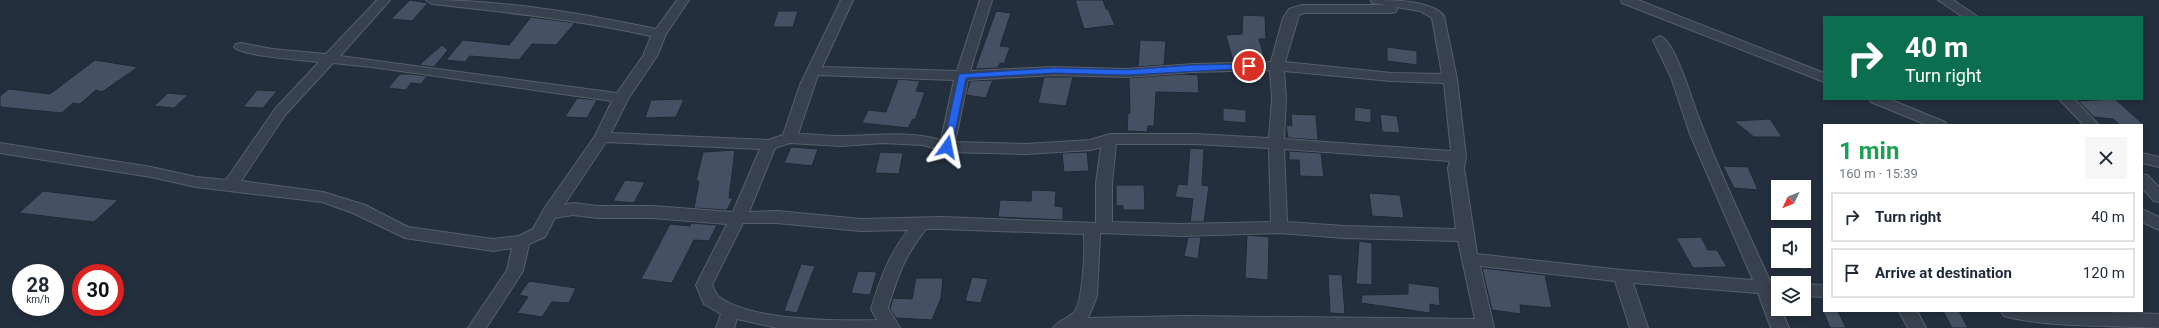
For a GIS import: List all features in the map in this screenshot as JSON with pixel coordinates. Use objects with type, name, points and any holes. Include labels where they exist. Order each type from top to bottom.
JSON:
[{"type":"street","points":[[230,185],[280,112],[384,0]]},
{"type":"street","points":[[432,0],[524,10],[614,24],[659,34]]},
{"type":"street","points":[[524,10],[534,0]]},
{"type":"street","points":[[0,148],[151,172],[196,182],[323,197],[359,209],[405,232],[429,237],[493,245],[522,241],[539,233],[550,213],[602,137],[621,98],[650,56],[659,34],[683,0]]},
{"type":"street","points":[[789,138],[814,71],[847,0]]},
{"type":"street","points":[[947,147],[962,76],[986,0]]},
{"type":"street","points":[[1067,326],[1186,323],[1485,327],[1465,235],[1456,168],[1459,157],[1450,79],[1438,16],[1424,8],[1377,0]]},
{"type":"street","points":[[1627,0],[1823,78]]},
{"type":"street","points":[[1944,0],[1970,16]]},
{"type":"street","points":[[1279,227],[1276,143],[1279,99],[1277,66],[1290,18],[1294,12],[1302,9],[1387,9],[1433,12]]},
{"type":"street","points":[[1660,40],[1678,77],[1697,134],[1771,287]]},
{"type":"street","points":[[241,47],[272,53],[329,58],[621,98]]},
{"type":"street","points":[[814,71],[962,76],[1054,71],[1127,73],[1193,68],[1277,66],[1391,77],[1450,79]]},
{"type":"street","points":[[1878,100],[1938,124]]},
{"type":"street","points":[[2067,100],[2091,124]]},
{"type":"street","points":[[602,137],[769,145],[789,138],[841,141],[883,138],[924,140],[947,147],[1049,148],[1091,145],[1110,139],[1195,139],[1276,143],[1459,157]]},
{"type":"street","points":[[1067,326],[1081,316],[1088,302],[1092,265],[1091,250],[1098,228],[1106,155],[1110,139]]},
{"type":"street","points":[[769,145],[738,217],[719,250],[704,285],[708,299],[728,321],[856,328],[891,328]]},
{"type":"street","points":[[2143,158],[2159,162]]},
{"type":"street","points":[[2143,180],[2159,197]]},
{"type":"street","points":[[550,213],[573,209],[598,212],[652,212],[721,218],[778,217],[861,225],[921,224],[1181,230],[1279,227],[1344,232],[1465,235]]},
{"type":"street","points":[[2143,216],[2159,224]]},
{"type":"street","points":[[891,328],[880,309],[882,302],[892,268],[903,247],[921,224]]},
{"type":"street","points":[[477,328],[515,271],[522,241]]},
{"type":"street","points":[[1471,259],[1622,276],[1771,287]]},
{"type":"street","points":[[1622,276],[1639,328]]},
{"type":"street","points":[[1811,290],[1823,291]]},
{"type":"street","points":[[1909,312],[1917,328]]},
{"type":"street","points":[[2013,312],[2045,322],[2115,318],[2159,321]]},
{"type":"street","points":[[1777,316],[1780,328]]},
{"type":"building","points":[[410,0],[428,3],[412,21],[391,19]]},
{"type":"building","points":[[1075,0],[1103,0],[1115,25],[1084,29]]},
{"type":"building","points":[[778,11],[798,11],[793,27],[773,27]]},
{"type":"building","points":[[996,11],[1011,13],[1000,46],[1010,47],[1004,64],[1000,63],[998,68],[975,69]]},
{"type":"building","points":[[1243,15],[1265,16],[1266,39],[1259,39],[1264,57],[1259,57],[1259,61],[1235,61],[1234,58],[1232,58],[1226,35],[1242,34]]},
{"type":"building","points":[[531,17],[575,23],[556,45],[532,44],[519,60],[470,56],[465,62],[446,60],[463,40],[509,45]]},
{"type":"building","points":[[1140,40],[1166,41],[1164,65],[1138,67]]},
{"type":"building","points":[[442,45],[448,50],[434,67],[419,65]]},
{"type":"building","points":[[1387,47],[1417,51],[1417,65],[1387,61]]},
{"type":"building","points":[[95,60],[138,67],[102,92],[96,90],[80,104],[73,103],[62,113],[0,107],[0,96],[9,89],[50,94]]},
{"type":"building","points":[[1236,72],[1261,72],[1262,81],[1237,81]]},
{"type":"building","points":[[400,74],[427,76],[421,84],[411,83],[406,90],[388,88]]},
{"type":"building","points":[[1182,74],[1198,75],[1199,93],[1156,92],[1154,126],[1148,126],[1147,132],[1127,131],[1128,113],[1130,113],[1129,78]]},
{"type":"building","points":[[1044,77],[1073,77],[1066,106],[1038,103]]},
{"type":"building","points":[[898,79],[920,81],[916,91],[925,92],[915,120],[913,119],[908,128],[862,123],[868,110],[886,112]]},
{"type":"building","points":[[993,80],[986,98],[966,95],[970,81]]},
{"type":"building","points":[[257,90],[277,91],[263,108],[243,107]]},
{"type":"building","points":[[168,93],[188,95],[174,108],[154,106]]},
{"type":"building","points":[[577,98],[597,100],[587,118],[565,117]]},
{"type":"building","points":[[684,99],[676,117],[645,118],[651,100]]},
{"type":"building","points":[[2116,100],[2143,124],[2119,124],[2113,119],[2094,117],[2078,101]]},
{"type":"building","points":[[1355,107],[1371,109],[1371,123],[1354,121]]},
{"type":"building","points":[[1223,108],[1246,110],[1246,123],[1223,121]]},
{"type":"building","points":[[1291,114],[1316,115],[1318,140],[1288,138],[1286,125],[1292,126]]},
{"type":"building","points":[[1380,114],[1397,116],[1400,133],[1382,132]]},
{"type":"building","points":[[1770,119],[1782,137],[1754,137],[1734,121]]},
{"type":"building","points":[[791,147],[818,149],[812,166],[784,163]]},
{"type":"building","points":[[1190,148],[1204,149],[1202,185],[1209,186],[1204,222],[1190,222],[1193,199],[1175,197],[1178,184],[1187,185]]},
{"type":"building","points":[[735,150],[729,198],[733,198],[727,210],[694,208],[699,181],[696,181],[703,152]]},
{"type":"building","points":[[1289,151],[1321,153],[1324,177],[1300,176],[1299,160],[1289,160]]},
{"type":"building","points":[[880,152],[903,153],[899,174],[875,173]]},
{"type":"building","points":[[1087,152],[1089,171],[1064,172],[1062,153]]},
{"type":"building","points":[[1723,166],[1748,167],[1758,190],[1734,188]]},
{"type":"building","points":[[625,180],[645,182],[634,203],[613,201]]},
{"type":"building","points":[[1116,185],[1144,185],[1145,210],[1123,210],[1123,206],[1116,206]]},
{"type":"building","points":[[1032,190],[1056,191],[1055,206],[1063,207],[1063,220],[998,217],[1000,200],[1031,201]]},
{"type":"building","points":[[43,191],[118,200],[94,222],[19,213]]},
{"type":"building","points":[[1369,193],[1400,195],[1404,218],[1372,216]]},
{"type":"building","points":[[691,223],[717,225],[709,241],[694,240],[672,283],[641,279],[670,224],[690,226]]},
{"type":"building","points":[[1247,235],[1269,237],[1268,280],[1245,278]]},
{"type":"building","points":[[1188,237],[1201,237],[1198,259],[1184,256]]},
{"type":"building","points":[[1701,237],[1708,250],[1717,250],[1727,267],[1693,268],[1676,238]]},
{"type":"building","points":[[1359,241],[1372,243],[1372,285],[1356,284]]},
{"type":"building","points":[[801,264],[815,266],[797,313],[784,311]]},
{"type":"building","points":[[1482,268],[1545,275],[1552,308],[1520,305],[1521,314],[1492,310]]},
{"type":"building","points":[[1796,268],[1807,268],[1808,270]]},
{"type":"building","points":[[858,271],[877,272],[870,295],[851,293]]},
{"type":"building","points":[[1328,274],[1342,275],[1345,314],[1330,313]]},
{"type":"building","points":[[972,277],[988,279],[981,303],[965,301]]},
{"type":"building","points":[[916,278],[943,278],[941,298],[932,320],[896,318],[890,309],[893,298],[912,299]]},
{"type":"building","points":[[529,281],[576,288],[569,303],[552,302],[542,317],[517,313],[528,297],[519,295]]},
{"type":"building","points":[[1408,283],[1439,287],[1440,306],[1430,304],[1430,313],[1361,303],[1362,295],[1408,294]]},
{"type":"building","points":[[1823,312],[1838,312],[1846,328],[1830,328]]},
{"type":"building","points":[[1944,312],[1960,312],[1968,328],[1952,328]]},
{"type":"route","points":[[947,147],[962,76],[1054,71],[1127,73],[1193,68],[1249,66]]}]
